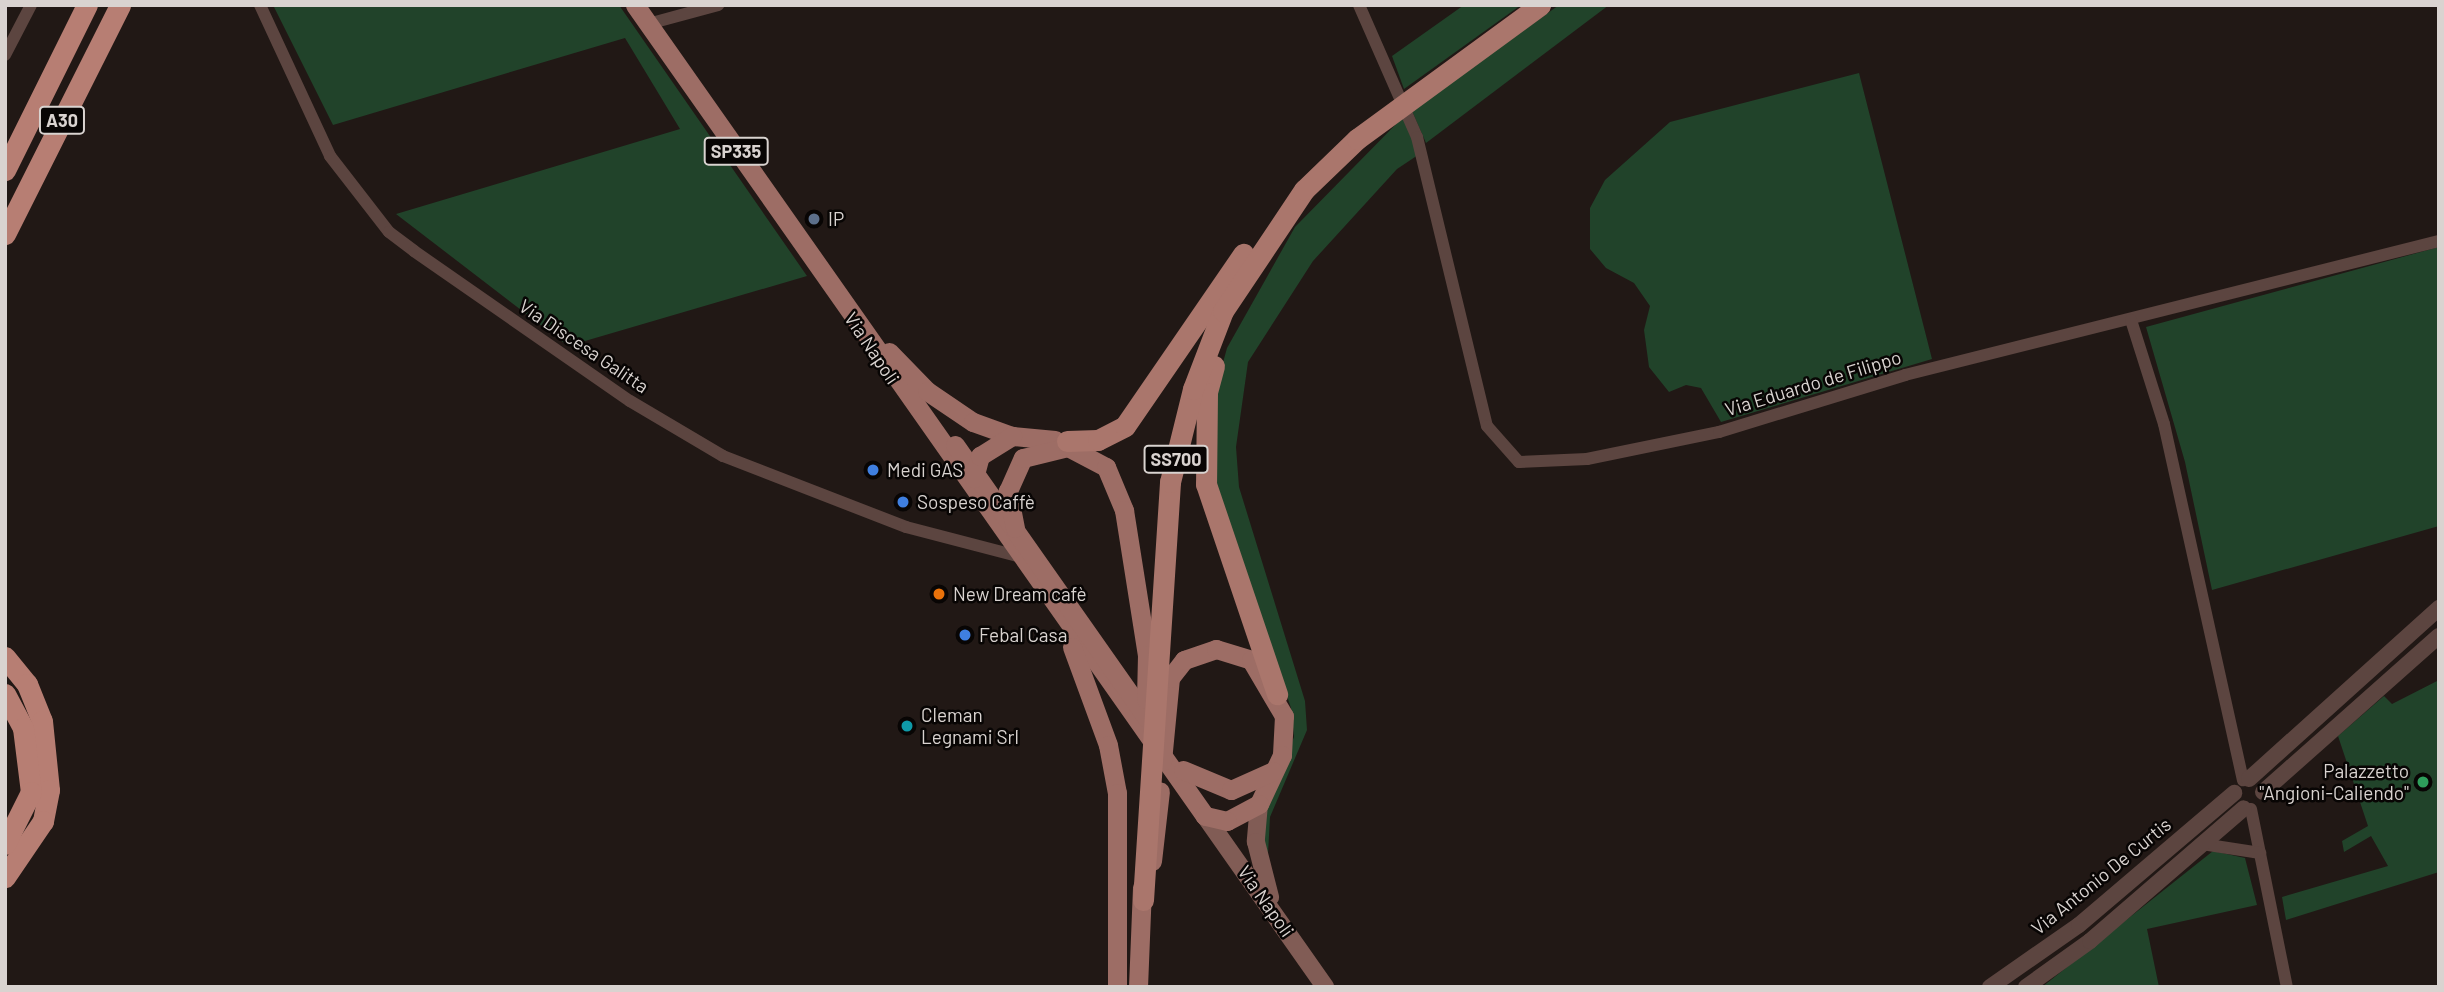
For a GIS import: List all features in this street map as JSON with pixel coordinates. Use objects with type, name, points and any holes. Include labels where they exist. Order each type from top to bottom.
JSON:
[{"type":"highway","name":"A30","points":[[5,170],[87,5]]},
{"type":"highway","name":"A30","points":[[5,234],[120,5]]},
{"type":"highway","name":"SS700","points":[[1143,900],[1166,518],[1185,418],[1223,311],[1288,209],[1388,115],[1540,5]]},
{"type":"highway","points":[[5,146],[35,109]]},
{"type":"highway","points":[[1067,441],[1098,440],[1125,426],[1266,223],[1288,209]]},
{"type":"highway","points":[[1268,237],[1261,267],[1218,350],[1204,447],[1214,522],[1277,694]]},
{"type":"highway","points":[[5,657],[27,684],[42,721],[50,790],[43,821],[5,877]]},
{"type":"highway","points":[[5,694],[23,728],[30,781],[20,825],[5,844]]},
{"type":"main road","name":"SP335","points":[[635,5],[838,296]]},
{"type":"main road","name":"Via Napoli","points":[[838,296],[1059,616],[1276,914],[1325,987]]},
{"type":"main road","name":"Via Napoli","points":[[838,296],[889,352],[1015,528],[1183,770],[1205,816]]},
{"type":"main road","points":[[889,352],[943,402],[1012,436],[1067,441]]},
{"type":"main road","points":[[1012,436],[980,456],[974,470],[1039,587]]},
{"type":"main road","points":[[1015,528],[1008,491],[1023,458],[1068,447],[1106,467],[1124,510],[1156,701]]},
{"type":"main road","points":[[1059,616],[1108,746],[1117,793],[1117,987]]},
{"type":"main road","points":[[1156,701],[1170,678],[1199,651],[1235,650],[1251,660],[1277,694],[1286,736],[1259,804],[1256,842],[1276,914]]},
{"type":"main road","points":[[1183,770],[1231,790]]},
{"type":"main road","points":[[1205,816],[1231,790],[1273,771]]},
{"type":"main road","points":[[1205,816],[1227,821],[1259,804]]},
{"type":"main road","name":"SS700","points":[[1138,987],[1143,900]]},
{"type":"street","points":[[5,55],[31,5]]},
{"type":"street","name":"Via Discesa Galitta","points":[[260,5],[330,156],[389,232],[414,251],[630,401],[723,456],[906,527],[1017,556]]},
{"type":"street","points":[[648,24],[718,5]]},
{"type":"street","name":"Via Eduardo de Filippo","points":[[1359,5],[1417,137],[1487,426],[1519,462],[1587,459],[1719,432],[1905,375],[2131,320]]},
{"type":"street","points":[[2287,987],[2164,424],[2131,320],[2439,241]]},
{"type":"street","name":"Via Antonio De Curtis","points":[[1990,987],[2079,925],[2439,608]]},
{"type":"street","name":"Via Antonio De Curtis","points":[[2026,987],[2090,941],[2247,808],[2439,636]]},
{"type":"street","points":[[2242,784],[2263,792]]},
{"type":"street","points":[[2202,844],[2259,853]]},
{"type":"green space","points":[[273,5],[619,5],[807,276],[568,346],[396,214],[680,129],[625,38],[333,125]]},
{"type":"green space","points":[[1464,5],[1521,5],[1404,89],[1392,56]]},
{"type":"green space","points":[[1559,5],[1609,5],[1426,143],[1412,111]]},
{"type":"green space","points":[[1859,73],[1932,359],[1721,422],[1701,388],[1686,385],[1669,392],[1649,367],[1644,330],[1650,306],[1634,283],[1606,268],[1590,249],[1590,208],[1605,180],[1670,122]]},
{"type":"green space","points":[[1403,117],[1418,155],[1397,169],[1313,261],[1248,362],[1236,447],[1239,487],[1305,701],[1307,730],[1270,817],[1268,854],[1263,854],[1264,811],[1294,737],[1291,708],[1213,478],[1213,399],[1227,348],[1295,227]]},
{"type":"green space","points":[[2439,247],[2439,526],[2212,590],[2185,462],[2146,327]]},
{"type":"green space","points":[[2439,680],[2439,872],[2286,920],[2282,897],[2388,866],[2371,836],[2344,852],[2342,841],[2368,826],[2338,736],[2384,696],[2392,704]]},
{"type":"green space","points":[[2213,851],[2245,858],[2257,905],[2147,929],[2159,987],[2042,987]]},
{"type":"place","name":"IP","points":[[814,219]]},
{"type":"place","name":"Medi GAS","points":[[873,470]]},
{"type":"place","name":"Sospeso Caffè","points":[[903,502]]},
{"type":"place","name":"New Dream cafè","points":[[939,594]]},
{"type":"place","name":"Febal Casa","points":[[965,635]]},
{"type":"place","name":"Cleman Legnami Srl","points":[[907,726]]},
{"type":"place","name":"Palazzetto \"Angioni-Caliendo\"","points":[[2423,782]]}]
